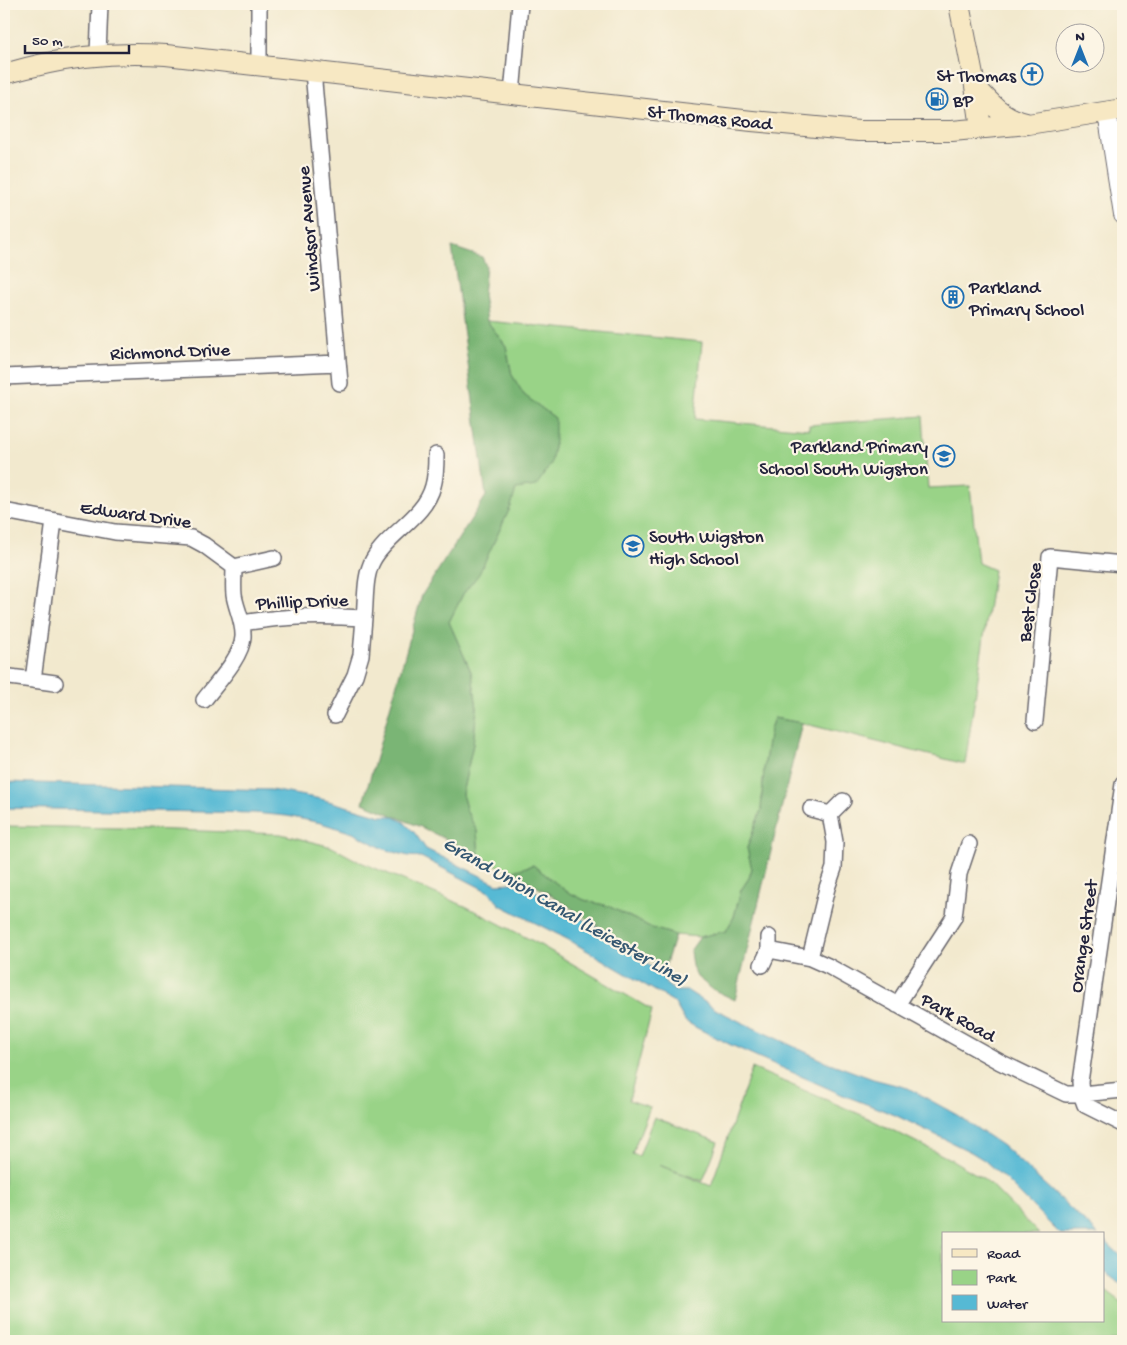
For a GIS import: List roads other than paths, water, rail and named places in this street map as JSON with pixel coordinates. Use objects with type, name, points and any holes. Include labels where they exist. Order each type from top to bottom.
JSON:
[{"type":"main road","points":[[960,4],[976,86],[981,128]]},
{"type":"main road","name":"St Thomas Road","points":[[4,74],[50,62],[98,54],[158,54],[752,121],[859,131],[952,131],[1028,124],[1115,110]]},
{"type":"main road","points":[[976,86],[1002,113],[1016,121],[1028,124]]},
{"type":"street","points":[[98,54],[100,4]]},
{"type":"street","points":[[259,4],[259,66]]},
{"type":"street","points":[[512,94],[520,4]]},
{"type":"street","name":"Windsor Avenue","points":[[313,72],[340,382]]},
{"type":"street","points":[[1115,110],[1123,214]]},
{"type":"street","name":"Richmond Drive","points":[[4,376],[338,363]]},
{"type":"street","name":"Phillip Drive","points":[[335,716],[355,676],[361,655],[368,575],[372,562],[379,550],[424,504],[431,493],[435,477],[436,455]]},
{"type":"street","name":"Edward Drive","points":[[4,512],[115,532],[191,538],[204,544],[234,567]]},
{"type":"street","points":[[33,680],[54,521]]},
{"type":"street","name":"Best Close","points":[[1035,720],[1050,557],[1123,564]]},
{"type":"street","points":[[204,700],[239,651],[243,638],[242,623],[234,594],[234,567],[274,558]]},
{"type":"street","name":"Phillip Drive","points":[[242,623],[272,618],[303,616],[364,618]]},
{"type":"street","points":[[10,677],[55,683]]},
{"type":"street","name":"Orange Street","points":[[1081,1094],[1080,1082],[1123,784]]},
{"type":"street","points":[[830,814],[843,801]]},
{"type":"street","points":[[811,809],[830,814]]},
{"type":"street","points":[[810,958],[827,888],[834,868],[835,842],[830,814]]},
{"type":"street","points":[[897,1005],[954,917],[959,874],[969,844]]},
{"type":"street","name":"Park Road","points":[[762,965],[769,944],[810,958],[828,966],[1000,1062],[1066,1094],[1123,1090]]},
{"type":"street","points":[[1081,1094],[1085,1105],[1123,1124]]},
{"type":"water","name":"Grand Union Canal (Leicester Line)","points":[[4,782],[271,790],[321,799],[381,816],[392,816],[404,822],[426,849],[497,884],[512,883],[525,886],[549,898],[605,933],[661,974],[666,984],[675,991],[688,991],[717,1010],[827,1062],[873,1079],[908,1088],[957,1115],[1003,1146],[1096,1232],[1058,1232],[1004,1178],[984,1160],[971,1152],[895,1115],[843,1095],[697,1028],[685,1021],[674,1002],[569,940],[500,905],[489,892],[421,857],[408,856],[384,849],[353,833],[321,823],[287,816],[254,813],[4,808]]},
{"type":"water","points":[[1104,1240],[1123,1258],[1123,1286],[1104,1272]]},
{"type":"place","name":"St Thomas","points":[[1032,74]]},
{"type":"place","name":"BP","points":[[937,99]]},
{"type":"place","name":"Parkland Primary School","points":[[953,297]]},
{"type":"place","name":"Parkland Primary School South Wigston","points":[[944,456]]},
{"type":"place","name":"South Wigston High School","points":[[633,546]]}]
